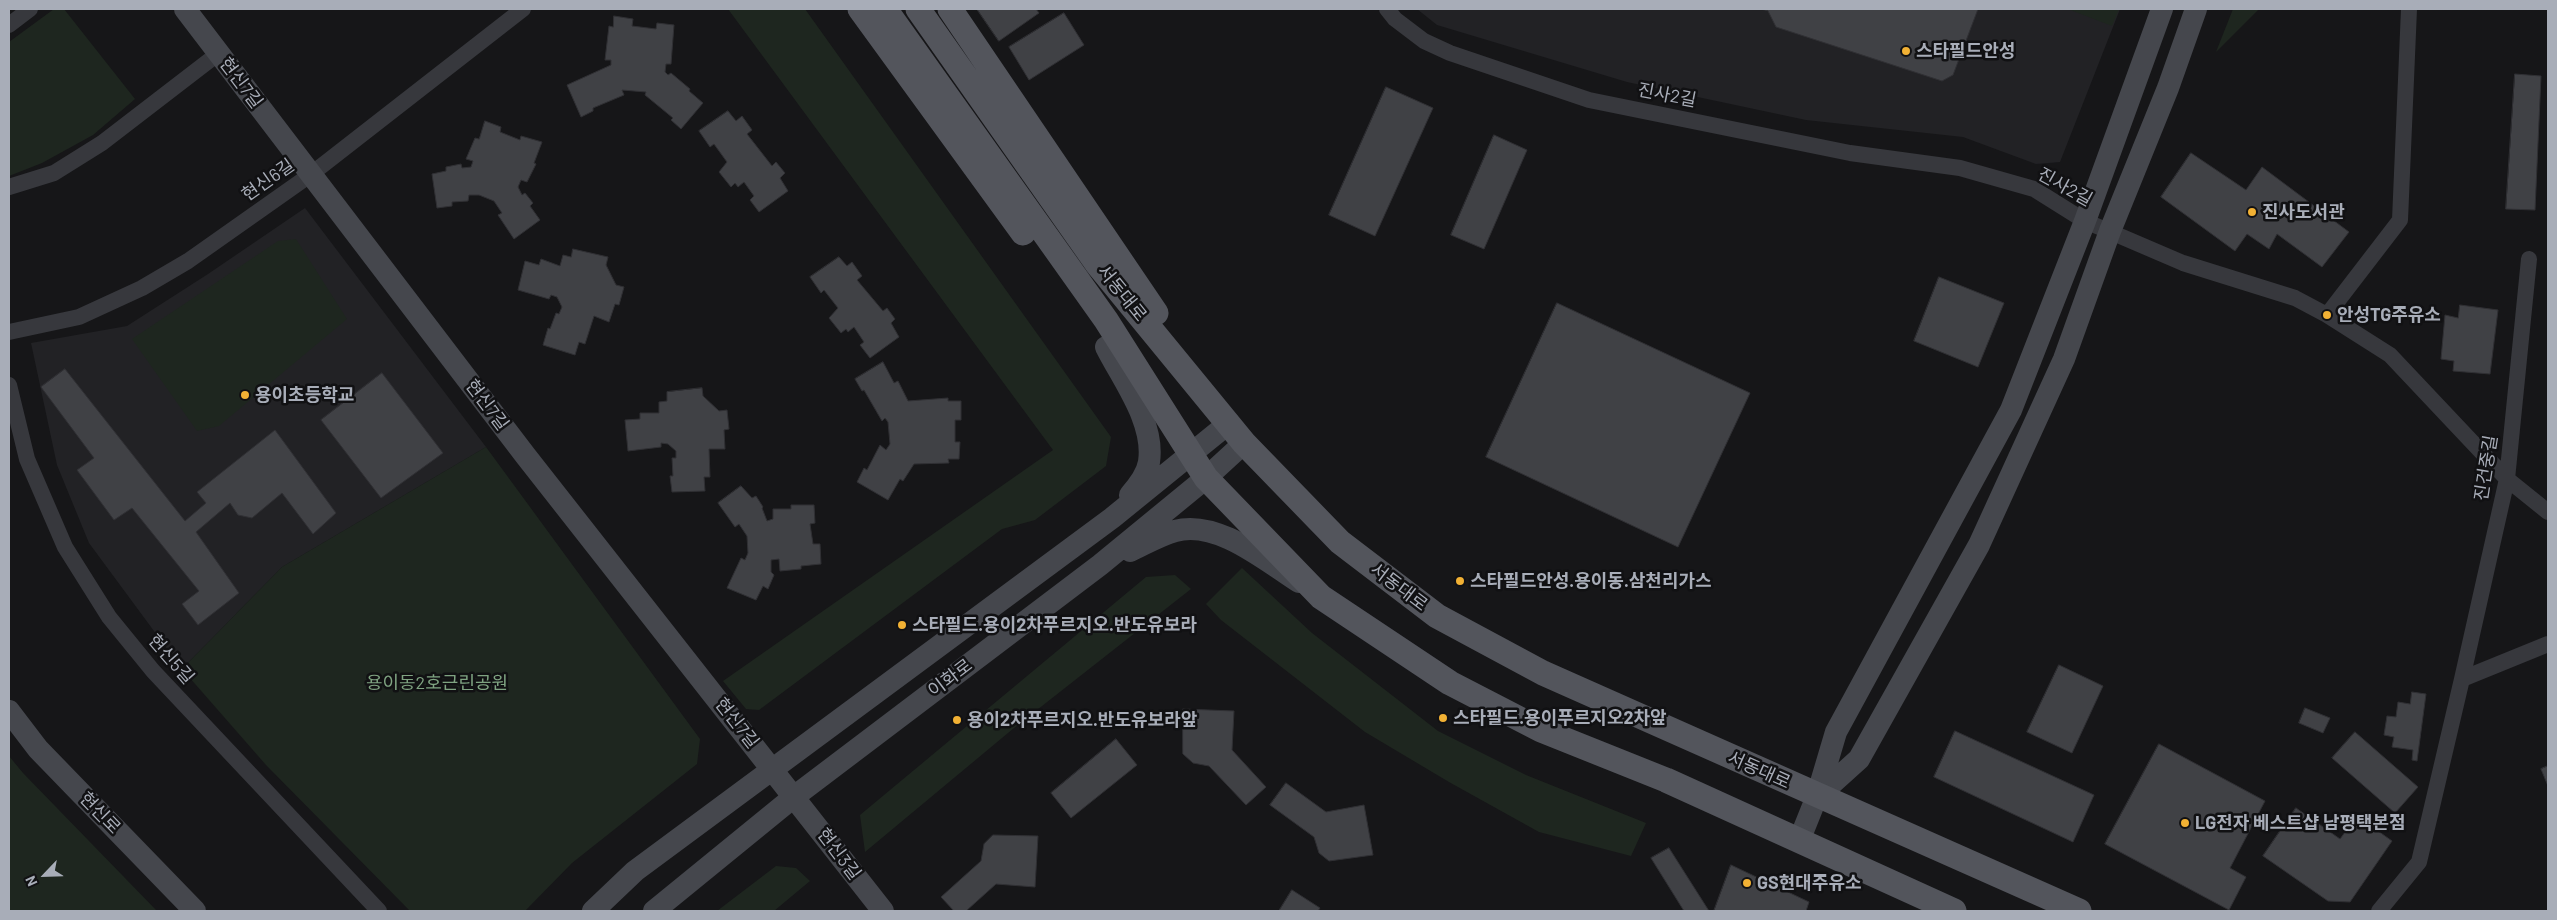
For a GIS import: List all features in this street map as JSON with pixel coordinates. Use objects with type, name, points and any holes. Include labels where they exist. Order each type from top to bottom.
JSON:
[{"type":"main road","points":[[860,9],[1106,347],[1186,448]]},
{"type":"main road","name":"서동대로","points":[[885,9],[1106,320],[1206,478],[1321,597],[1450,683],[1541,730],[1666,780],[1954,911]]},
{"type":"main road","name":"서동대로","points":[[918,9],[1098,265],[1244,443],[1340,542],[1437,616],[1543,673],[2079,911]]},
{"type":"main road","points":[[950,9],[1229,424]]},
{"type":"street","points":[[9,25],[30,9]]},
{"type":"street","name":"현신7길","points":[[185,9],[525,455],[794,796]]},
{"type":"street","name":"현신6길","points":[[9,332],[79,317],[142,288],[188,261],[310,175],[523,9]]},
{"type":"street","name":"진사2길","points":[[1387,9],[1395,18],[1424,41],[1450,53],[1589,100],[1850,153],[1960,168],[2034,189],[2085,221],[2183,263],[2295,298],[2327,315],[2390,355],[2507,479],[2548,512]]},
{"type":"street","points":[[1799,841],[1817,796],[1836,732],[2011,410],[2085,221],[2162,9]]},
{"type":"street","points":[[1817,796],[1859,759],[1979,545],[2064,359],[2110,231],[2168,88],[2196,9]]},
{"type":"street","points":[[2327,315],[2400,220],[2409,9]]},
{"type":"street","points":[[9,187],[54,174],[94,148],[219,54]]},
{"type":"street","name":"진건중길","points":[[2379,911],[2420,862],[2507,479],[2529,260]]},
{"type":"street","points":[[1106,347],[1140,413],[1150,441],[1149,464],[1140,483],[1112,518]]},
{"type":"street","name":"현신5길","points":[[9,385],[27,459],[65,547],[109,617],[153,671],[380,911]]},
{"type":"street","points":[[594,911],[635,871],[1112,518],[1186,448],[1229,424]]},
{"type":"street","name":"이화로","points":[[654,911],[794,796],[1100,565],[1206,478],[1244,443]]},
{"type":"street","points":[[1100,565],[1174,531],[1190,528],[1208,530],[1252,551],[1321,597]]},
{"type":"street","points":[[2462,679],[2548,644]]},
{"type":"street","name":"현신로","points":[[9,711],[38,748],[196,911]]},
{"type":"street","name":"현신3길","points":[[794,796],[882,911]]},
{"type":"shaded area","points":[[1417,9],[2120,9],[2060,162],[2036,164],[1963,137],[1806,120],[1627,82],[1437,25]]},
{"type":"shaded area","name":"용이초등학교","points":[[305,208],[486,447],[282,567],[182,669],[89,543],[57,465],[31,343],[127,326]]},
{"type":"green space","points":[[54,9],[64,9],[135,99],[93,135],[42,163],[9,176],[9,42]]},
{"type":"green space","points":[[728,9],[805,9],[1111,437],[1106,466],[1035,520],[1002,529],[759,710],[746,709],[723,681],[1053,450]]},
{"type":"green space","points":[[2068,9],[2119,9],[2112,26]]},
{"type":"green space","points":[[2233,9],[2259,9],[2216,52]]},
{"type":"green space","points":[[296,239],[347,319],[219,426],[197,431],[132,339],[278,241]]},
{"type":"green space","name":"용이동2호근린공원","points":[[486,447],[700,739],[697,764],[572,863],[525,911],[410,911],[266,765],[182,669],[282,567]]},
{"type":"green space","points":[[1242,568],[1312,633],[1438,731],[1526,775],[1646,823],[1631,856],[1539,832],[1365,732],[1221,620],[1206,604]]},
{"type":"green space","points":[[1175,575],[1191,589],[1014,728],[865,852],[860,815],[1146,577]]},
{"type":"green space","points":[[9,756],[23,773],[157,911],[9,911]]},
{"type":"green space","points":[[776,866],[796,868],[810,881],[774,911],[717,911]]},
{"type":"building","points":[[977,9],[1036,9],[1039,13],[999,41]]},
{"type":"building","name":"스타필드안성","points":[[1761,9],[1978,9],[1953,75],[1942,81],[1776,27],[1768,11]]},
{"type":"building","points":[[1064,13],[1084,45],[1029,80],[1009,47]]},
{"type":"building","points":[[614,16],[633,19],[632,26],[656,29],[657,23],[674,25],[671,64],[666,64],[665,72],[668,75],[671,73],[703,103],[681,129],[671,120],[673,118],[645,95],[646,92],[622,90],[624,95],[593,108],[593,111],[581,117],[567,85],[611,65],[611,60],[605,60],[609,26],[613,27]]},
{"type":"building","points":[[2515,74],[2541,76],[2535,210],[2506,209]]},
{"type":"building","points":[[1386,87],[1433,108],[1375,236],[1329,215]]},
{"type":"building","points":[[728,111],[736,121],[742,116],[752,130],[747,134],[772,166],[776,162],[785,173],[780,178],[788,191],[759,212],[750,200],[754,196],[744,182],[738,187],[735,183],[731,187],[719,172],[727,162],[714,144],[710,147],[699,131]]},
{"type":"building","points":[[485,121],[501,127],[500,132],[520,140],[521,136],[542,142],[534,163],[536,164],[527,182],[521,180],[518,187],[522,195],[525,193],[533,203],[530,206],[540,220],[514,239],[498,215],[502,213],[494,201],[479,195],[469,195],[468,201],[452,202],[452,206],[437,208],[432,174],[446,171],[446,167],[461,164],[462,168],[471,167],[473,161],[466,159],[475,138],[479,139]]},
{"type":"building","points":[[1494,135],[1527,150],[1484,249],[1451,235]]},
{"type":"building","name":"진사도서관","points":[[2191,153],[2246,190],[2262,167],[2349,232],[2322,267],[2277,234],[2269,249],[2247,234],[2235,251],[2161,197]]},
{"type":"building","points":[[573,249],[608,257],[606,265],[616,285],[624,287],[619,305],[615,304],[609,322],[594,316],[585,344],[579,342],[575,355],[543,345],[548,328],[550,329],[556,313],[559,314],[562,307],[557,297],[551,295],[549,299],[518,290],[525,261],[539,265],[541,259],[560,266],[563,255],[571,257]]},
{"type":"building","points":[[839,257],[847,266],[852,262],[862,276],[857,280],[883,311],[887,308],[895,319],[891,323],[899,337],[870,358],[860,345],[864,342],[854,327],[848,332],[846,329],[841,333],[829,318],[838,308],[824,290],[821,293],[810,277]]},
{"type":"building","points":[[1939,277],[2004,303],[1978,367],[1914,341]]},
{"type":"building","points":[[1557,303],[1750,393],[1678,547],[1486,457]]},
{"type":"building","points":[[2460,305],[2498,310],[2490,374],[2453,371],[2454,361],[2441,359],[2445,315],[2458,318]]},
{"type":"building","points":[[883,362],[894,383],[898,381],[908,401],[948,398],[948,401],[961,401],[961,420],[955,420],[955,442],[960,442],[959,459],[948,459],[949,463],[914,464],[903,481],[900,479],[888,500],[857,482],[864,468],[867,470],[880,445],[886,450],[890,444],[888,422],[885,418],[882,421],[864,390],[862,391],[855,379]]},
{"type":"building","points":[[65,369],[185,521],[206,503],[197,492],[275,430],[336,513],[313,534],[282,493],[252,518],[238,515],[230,503],[196,532],[239,593],[198,625],[182,604],[199,591],[132,508],[114,520],[77,470],[94,458],[41,387]]},
{"type":"building","points":[[382,373],[443,453],[381,498],[321,420]]},
{"type":"building","points":[[702,388],[703,396],[719,411],[727,410],[729,429],[724,430],[725,449],[709,449],[710,477],[704,477],[705,491],[672,492],[670,476],[673,476],[672,458],[676,458],[676,451],[668,444],[661,443],[661,447],[628,451],[625,420],[640,419],[640,413],[659,413],[659,402],[667,401],[667,392]]},
{"type":"building","points":[[741,486],[752,498],[756,496],[763,507],[767,521],[773,519],[773,509],[791,509],[791,505],[814,505],[815,523],[810,524],[813,544],[820,544],[821,564],[801,566],[801,569],[780,571],[779,559],[771,560],[771,572],[774,575],[768,589],[763,586],[756,600],[727,588],[741,558],[745,560],[748,553],[747,536],[739,524],[735,527],[718,503]]},
{"type":"building","points":[[2059,665],[2103,686],[2072,753],[2027,732]]},
{"type":"building","points":[[2412,692],[2426,694],[2417,761],[2412,760],[2413,750],[2392,747],[2394,737],[2384,735],[2387,716],[2396,717],[2398,702],[2410,704]]},
{"type":"building","points":[[2305,708],[2330,718],[2323,733],[2299,723]]},
{"type":"building","points":[[1183,709],[1234,711],[1232,750],[1266,787],[1246,805],[1209,766],[1193,763],[1183,754]]},
{"type":"building","points":[[1955,731],[2094,795],[2073,842],[1934,777]]},
{"type":"building","points":[[2355,732],[2418,787],[2395,813],[2332,758]]},
{"type":"building","points":[[1116,739],[1137,765],[1071,818],[1051,793]]},
{"type":"building","name":"LG전자 베스트샵 남평택본점","points":[[2159,744],[2265,801],[2230,868],[2246,877],[2229,910],[2105,844]]},
{"type":"building","points":[[2548,766],[2548,786],[2541,769]]},
{"type":"building","points":[[1286,783],[1326,812],[1364,805],[1373,855],[1329,861],[1319,853],[1314,837],[1270,805]]},
{"type":"building","points":[[2296,808],[2340,839],[2357,816],[2392,841],[2350,902],[2328,901],[2263,856]]},
{"type":"building","points":[[993,835],[1038,836],[1035,887],[996,884],[966,911],[954,911],[941,897],[981,861],[984,844]]},
{"type":"building","name":"GS현대주유소","points":[[1669,848],[1709,911],[1684,911],[1651,858]]},
{"type":"building","name":"GS현대주유소","points":[[1731,865],[1809,902],[1806,911],[1714,911]]},
{"type":"building","points":[[1292,890],[1320,908],[1318,911],[1279,911]]},
{"type":"place","name":"스타필드안성","points":[[1906,51]]},
{"type":"place","name":"진사도서관","points":[[2252,212]]},
{"type":"place","name":"안성TG주유소","points":[[2327,315]]},
{"type":"place","name":"용이초등학교","points":[[245,395]]},
{"type":"place","name":"스타필드안성.용이동.삼천리가스","points":[[1460,581]]},
{"type":"place","name":"스타필드.용이2차푸르지오.반도유보라","points":[[902,625]]},
{"type":"place","name":"스타필드.용이푸르지오2차앞","points":[[1443,718]]},
{"type":"place","name":"용이2차푸르지오.반도유보라앞","points":[[957,720]]},
{"type":"place","name":"LG전자 베스트샵 남평택본점","points":[[2185,823]]},
{"type":"place","name":"GS현대주유소","points":[[1747,883]]}]
